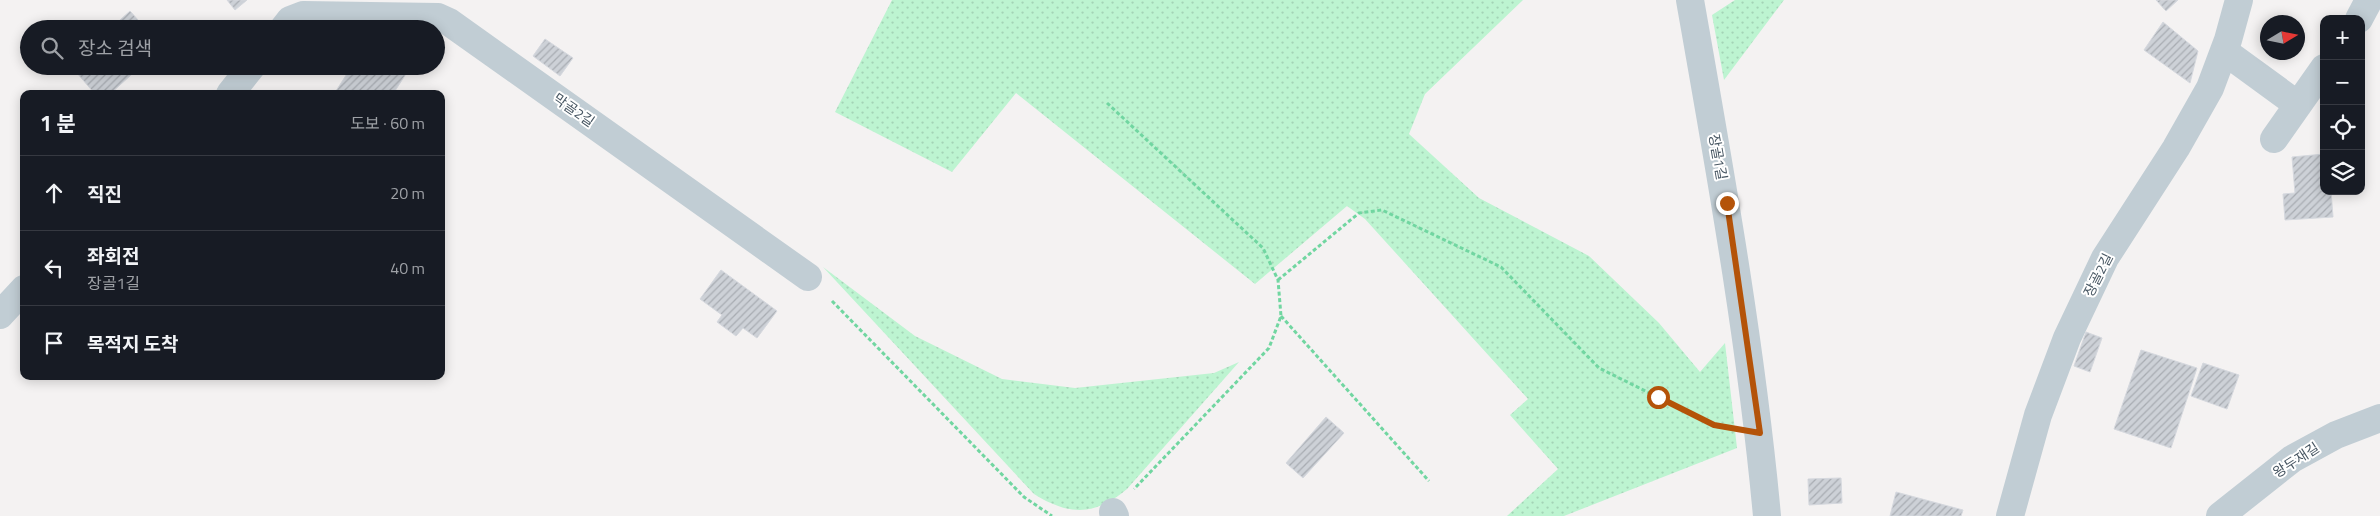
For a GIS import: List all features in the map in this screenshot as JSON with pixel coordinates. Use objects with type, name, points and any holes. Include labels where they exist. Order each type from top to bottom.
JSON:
[{"type":"street","name":"장골2길","points":[[2010,516],[2038,415],[2068,338],[2105,258],[2176,148],[2210,88],[2224,51],[2239,0]]},
{"type":"street","points":[[2361,15],[2369,0]]},
{"type":"street","name":"장골1길","points":[[1695,3],[1727,203],[1760,433],[1767,516]]},
{"type":"street","name":"막골2길","points":[[290,20],[322,8],[438,17],[450,22],[808,277]]},
{"type":"street","points":[[2224,51],[2298,105]]},
{"type":"street","points":[[2274,139],[2320,74]]},
{"type":"street","points":[[233,90],[245,75]]},
{"type":"street","points":[[0,315],[20,293]]},
{"type":"street","name":"왕두재길","points":[[2220,516],[2292,459],[2336,435],[2380,418]]},
{"type":"path","points":[[1107,104],[1263,248],[1278,280],[1281,316],[1269,348],[1114,514]]},
{"type":"path","points":[[1278,280],[1359,213],[1382,210],[1501,267],[1599,368],[1714,425],[1760,433]]},
{"type":"path","points":[[808,277],[1024,497],[1052,516]]},
{"type":"path","points":[[1281,316],[1429,481]]},
{"type":"green space","points":[[892,0],[1523,0],[1425,94],[1409,134],[1479,198],[1589,256],[1659,323],[1700,372],[1725,343],[1737,448],[1564,516],[1507,516],[1558,469],[1510,415],[1528,399],[1365,219],[1347,206],[1255,284],[1016,93],[952,172],[835,112]]},
{"type":"green space","points":[[1735,0],[1784,0],[1724,80],[1712,15]]},
{"type":"green space","points":[[823,267],[915,336],[1002,379],[1075,388],[1214,373],[1239,362],[1127,489],[1115,498],[1093,508],[1082,510],[1070,509],[1034,494]]},
{"type":"building","points":[[227,0],[247,0],[235,10]]},
{"type":"building","points":[[2156,0],[2178,0],[2166,11]]},
{"type":"building","points":[[130,11],[138,20],[120,20]]},
{"type":"building","points":[[2163,22],[2198,51],[2190,83],[2144,50]]},
{"type":"building","points":[[545,39],[573,58],[560,76],[533,56]]},
{"type":"building","points":[[79,75],[131,75],[114,90],[92,90]]},
{"type":"building","points":[[346,75],[405,75],[396,90],[337,90]]},
{"type":"building","points":[[2320,154],[2320,195],[2331,195],[2333,217],[2285,220],[2283,194],[2295,193],[2292,157]]},
{"type":"building","points":[[721,270],[777,311],[757,338],[743,328],[736,336],[717,322],[722,315],[700,299]]},
{"type":"building","points":[[2086,332],[2102,338],[2090,372],[2074,366]]},
{"type":"building","points":[[2141,350],[2197,368],[2171,448],[2114,429]]},
{"type":"building","points":[[2203,363],[2239,375],[2227,409],[2191,396]]},
{"type":"building","points":[[1326,417],[1344,433],[1303,478],[1286,463]]},
{"type":"building","points":[[1841,478],[1842,503],[1809,505],[1808,479]]},
{"type":"building","points":[[1896,492],[1963,510],[1961,516],[1890,516]]},
{"type":"route","points":[[1658,397],[1714,425],[1760,433],[1727,203]]}]
